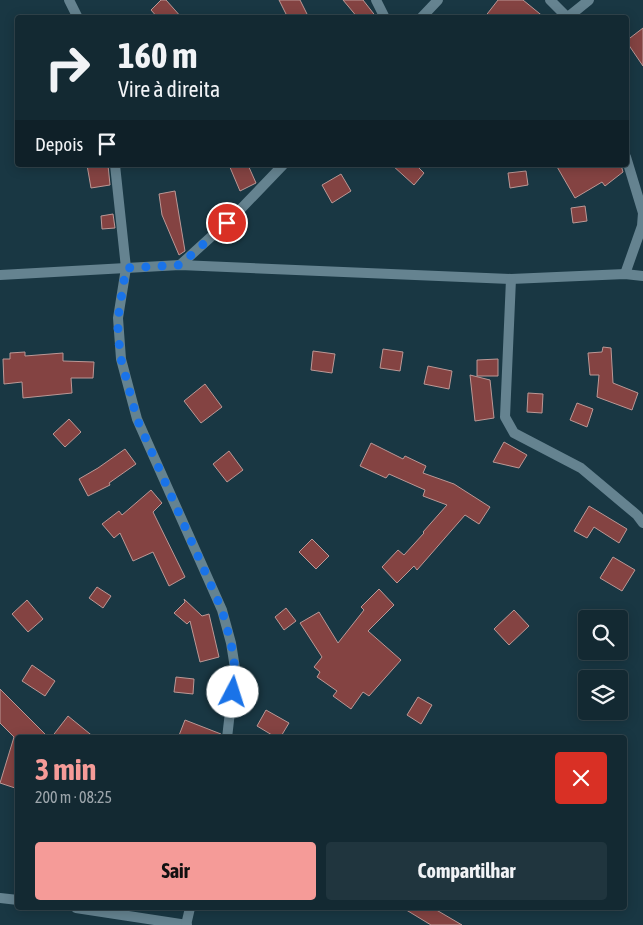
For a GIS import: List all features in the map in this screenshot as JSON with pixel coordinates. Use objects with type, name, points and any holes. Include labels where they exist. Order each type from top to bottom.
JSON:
[{"type":"street","points":[[69,0],[76,15]]},
{"type":"street","points":[[376,0],[384,15]]},
{"type":"street","points":[[424,15],[438,0]]},
{"type":"street","points":[[550,0],[566,15]]},
{"type":"street","points":[[570,15],[589,0]]},
{"type":"street","points":[[115,167],[126,268],[118,318],[121,359],[137,419],[222,610],[231,643],[235,668],[227,735]]},
{"type":"street","points":[[180,265],[229,221],[280,167]]},
{"type":"street","points":[[625,274],[642,226],[643,213],[629,167]]},
{"type":"street","points":[[0,275],[180,265],[511,279],[625,274],[643,276]]},
{"type":"street","points":[[511,279],[505,417],[507,422],[514,433],[581,468],[637,515],[643,523]]},
{"type":"street","points":[[0,898],[15,900]]},
{"type":"street","points":[[89,910],[187,925],[190,910]]},
{"type":"building","points":[[161,0],[166,0],[179,15],[155,15],[151,10]]},
{"type":"building","points":[[279,0],[300,0],[308,15],[286,15]]},
{"type":"building","points":[[343,0],[363,0],[375,15],[356,15]]},
{"type":"building","points":[[498,0],[523,0],[541,15],[486,15]]},
{"type":"building","points":[[643,28],[643,66],[629,45],[629,39]]},
{"type":"building","points":[[87,167],[108,167],[110,185],[91,188]]},
{"type":"building","points":[[230,167],[249,167],[256,183],[240,191]]},
{"type":"building","points":[[394,167],[418,167],[424,173],[414,185]]},
{"type":"building","points":[[557,167],[622,167],[623,172],[605,186],[602,182],[575,198]]},
{"type":"building","points":[[526,171],[528,185],[510,188],[508,173]]},
{"type":"building","points":[[341,174],[351,191],[332,203],[322,185]]},
{"type":"building","points":[[175,191],[185,251],[179,255],[162,215],[159,194]]},
{"type":"building","points":[[585,206],[587,221],[573,223],[571,208]]},
{"type":"building","points":[[113,214],[115,228],[102,229],[101,216]]},
{"type":"building","points":[[603,347],[611,348],[613,383],[638,393],[632,410],[597,397],[599,375],[590,375],[588,353],[602,352]]},
{"type":"building","points":[[383,349],[403,352],[400,371],[380,368]]},
{"type":"building","points":[[313,351],[335,354],[332,373],[311,370]]},
{"type":"building","points":[[25,352],[25,356],[63,353],[63,361],[94,362],[93,378],[71,378],[72,393],[23,398],[22,382],[4,384],[3,359],[10,359],[10,353]]},
{"type":"building","points":[[498,359],[498,376],[477,376],[477,360]]},
{"type":"building","points":[[428,366],[452,371],[449,389],[424,384]]},
{"type":"building","points":[[470,375],[490,380],[494,418],[475,421]]},
{"type":"building","points":[[205,384],[222,407],[201,423],[184,401]]},
{"type":"building","points":[[528,393],[543,394],[542,413],[527,412]]},
{"type":"building","points":[[577,403],[593,409],[587,427],[570,420]]},
{"type":"building","points":[[69,419],[81,432],[65,447],[53,434]]},
{"type":"building","points":[[504,442],[527,455],[519,468],[493,462]]},
{"type":"building","points":[[371,443],[403,459],[405,456],[426,466],[423,473],[454,484],[490,507],[479,524],[465,515],[417,570],[414,566],[397,583],[382,567],[398,550],[404,555],[447,505],[423,496],[425,490],[389,474],[386,478],[360,466]]},
{"type":"building","points":[[125,449],[136,464],[109,483],[110,485],[88,496],[79,479]]},
{"type":"building","points":[[229,451],[243,470],[227,482],[213,464]]},
{"type":"building","points":[[151,490],[162,503],[153,512],[185,577],[169,586],[153,552],[133,561],[120,533],[114,538],[102,524],[119,511],[122,515]]},
{"type":"building","points":[[589,506],[627,529],[619,543],[594,527],[587,538],[574,531]]},
{"type":"building","points":[[312,539],[329,556],[316,569],[299,552]]},
{"type":"building","points":[[613,557],[635,570],[622,591],[600,578]]},
{"type":"building","points":[[97,587],[111,596],[103,608],[89,598]]},
{"type":"building","points":[[379,589],[394,605],[368,631],[401,660],[369,696],[363,692],[351,709],[333,696],[337,691],[317,677],[320,672],[314,667],[322,657],[300,623],[319,612],[338,643],[364,610],[361,607]]},
{"type":"building","points":[[184,599],[202,616],[209,614],[219,657],[200,662],[190,621],[187,624],[174,613],[185,602]]},
{"type":"building","points":[[27,600],[43,619],[28,632],[12,614]]},
{"type":"building","points":[[286,608],[296,621],[284,630],[275,617]]},
{"type":"building","points":[[514,610],[529,626],[509,645],[494,629]]},
{"type":"building","points":[[32,665],[55,681],[45,696],[22,681]]},
{"type":"building","points":[[176,677],[194,679],[193,694],[174,692]]},
{"type":"building","points":[[0,689],[46,735],[15,735],[15,788],[0,783],[14,737],[0,723]]},
{"type":"building","points":[[418,697],[432,705],[421,724],[407,715]]},
{"type":"building","points":[[266,710],[289,723],[282,735],[272,735],[257,726]]},
{"type":"building","points":[[68,716],[91,735],[53,735]]},
{"type":"building","points":[[185,720],[221,734],[221,735],[179,735]]},
{"type":"building","points":[[406,910],[436,910],[462,925],[431,925]]},
{"type":"route","points":[[227,223],[206,244],[180,265],[126,268],[118,318],[118,334],[121,359],[137,419],[222,610],[231,643],[235,668],[233,692]]}]
